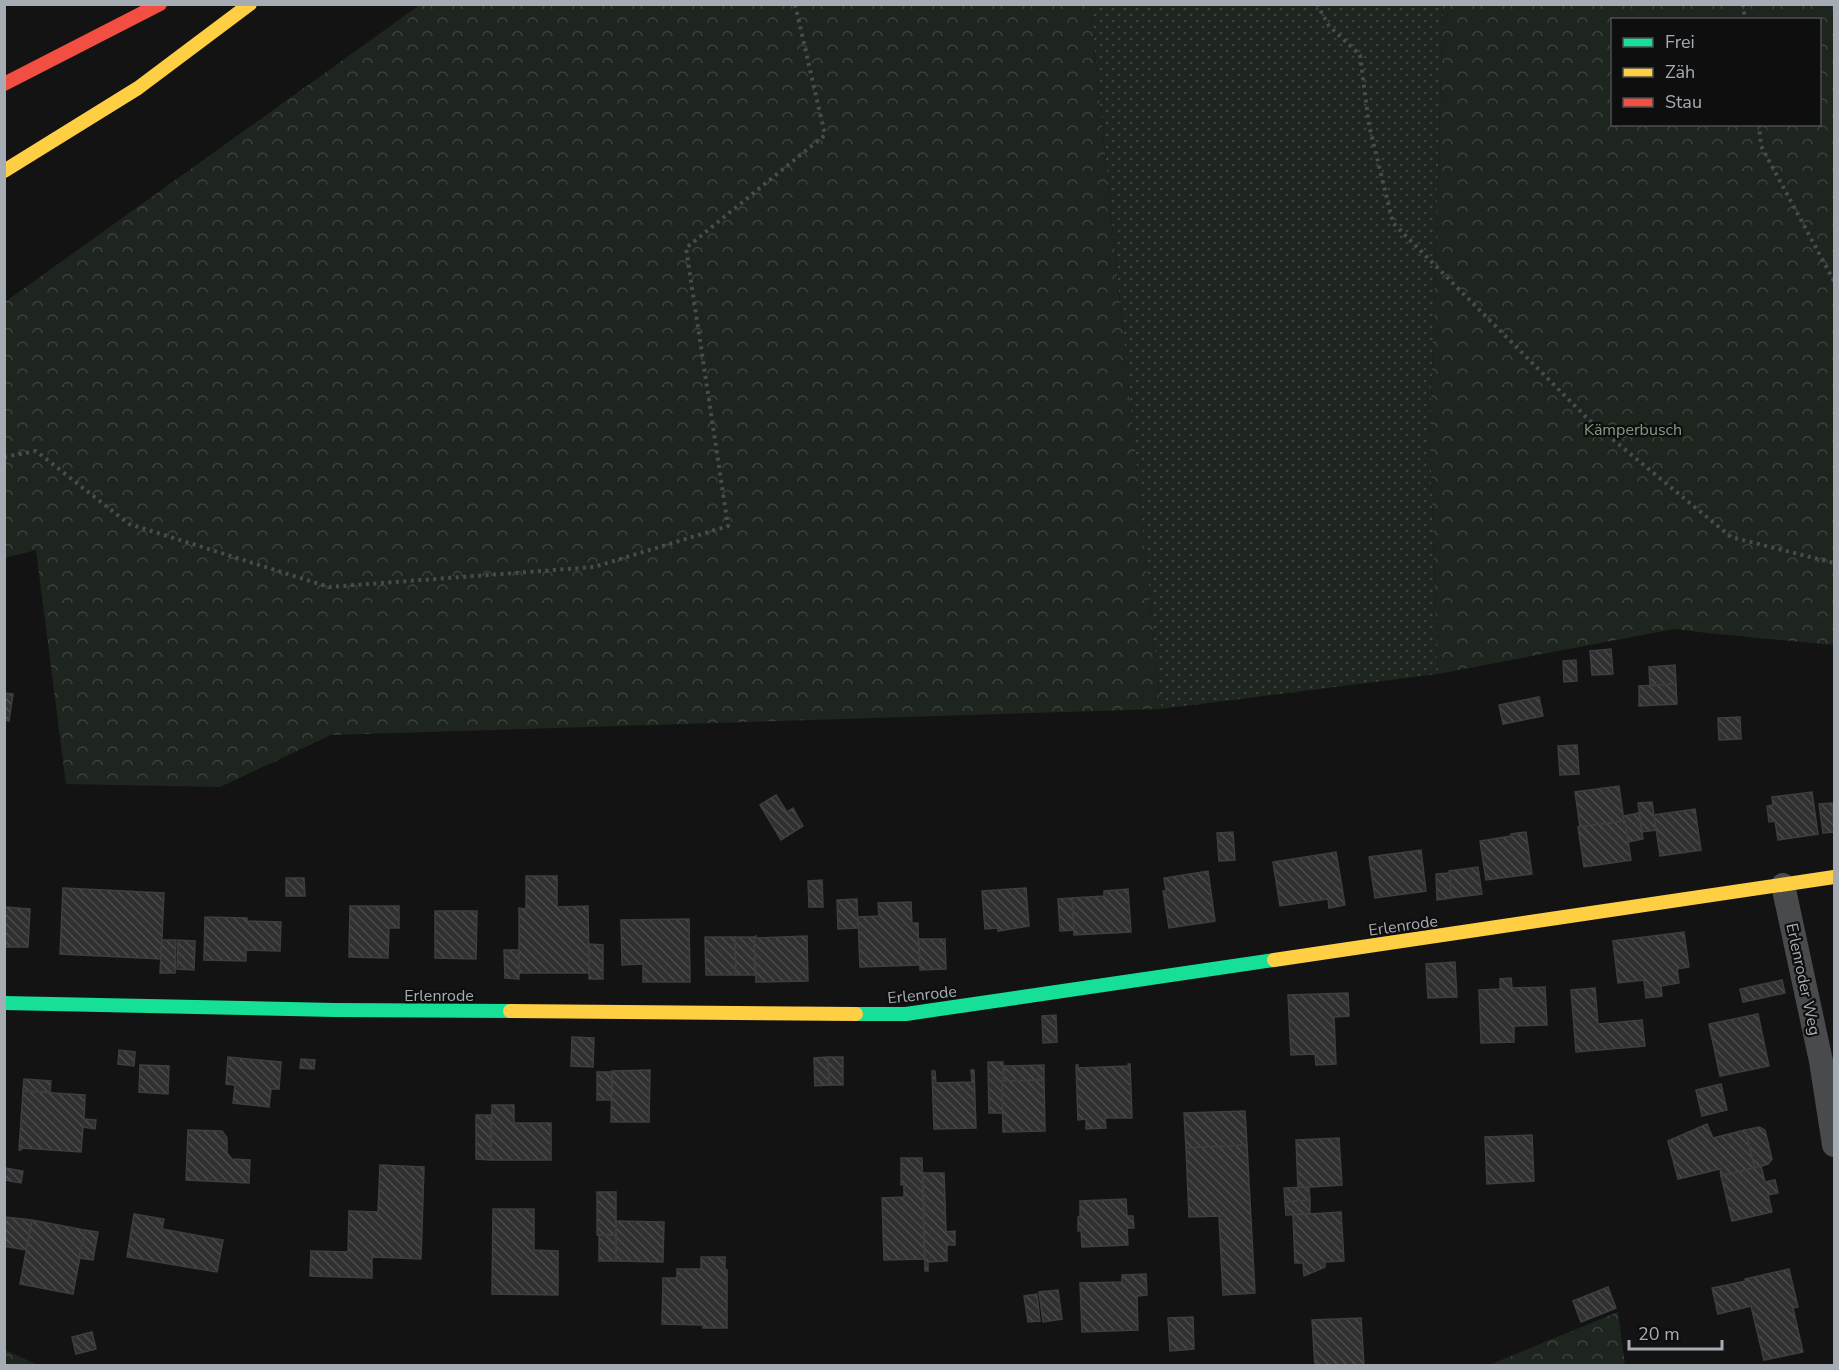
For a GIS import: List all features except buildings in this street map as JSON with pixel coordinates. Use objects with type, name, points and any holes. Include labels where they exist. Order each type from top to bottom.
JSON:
[{"type":"main road","points":[[4,84],[160,4]]},
{"type":"main road","points":[[4,171],[138,88],[250,4]]},
{"type":"main road","name":"Erlenrode","points":[[4,1003],[335,1010],[906,1014],[1834,878]]},
{"type":"street","name":"Erlenroder Weg","points":[[1783,885],[1821,1061],[1834,1145]]},
{"type":"path","points":[[4,457],[36,451],[129,524],[329,587],[594,567],[728,526],[686,248],[825,135],[795,4]]},
{"type":"path","points":[[1317,4],[1329,26],[1360,55],[1369,125],[1393,223],[1588,419],[1731,537],[1834,563]]},
{"type":"path","points":[[1759,126],[1761,146],[1834,280]]},
{"type":"green space","points":[[421,4],[1090,5],[1161,709],[331,735],[220,787],[66,784],[36,550],[5,558],[5,302]]},
{"type":"green space","points":[[1090,5],[1443,5],[1430,439],[1438,674],[1161,709]]},
{"type":"green space","name":"Kämperbusch","points":[[1443,5],[1834,5],[1834,645],[1674,629],[1438,674],[1430,439]]},
{"type":"green space","points":[[1618,1312],[1625,1365],[1489,1365]]},
{"type":"green space","points":[[5,1350],[38,1365],[5,1365]]},
{"type":"traffic: fast","points":[[856,1014],[906,1014],[1274,960]]},
{"type":"traffic: fast","points":[[4,1003],[510,1011]]},
{"type":"traffic: slow","points":[[4,171],[138,88],[250,4]]},
{"type":"traffic: slow","points":[[1274,960],[1834,877]]},
{"type":"traffic: slow","points":[[510,1011],[856,1014]]},
{"type":"traffic: jam","points":[[4,84],[160,4]]}]
